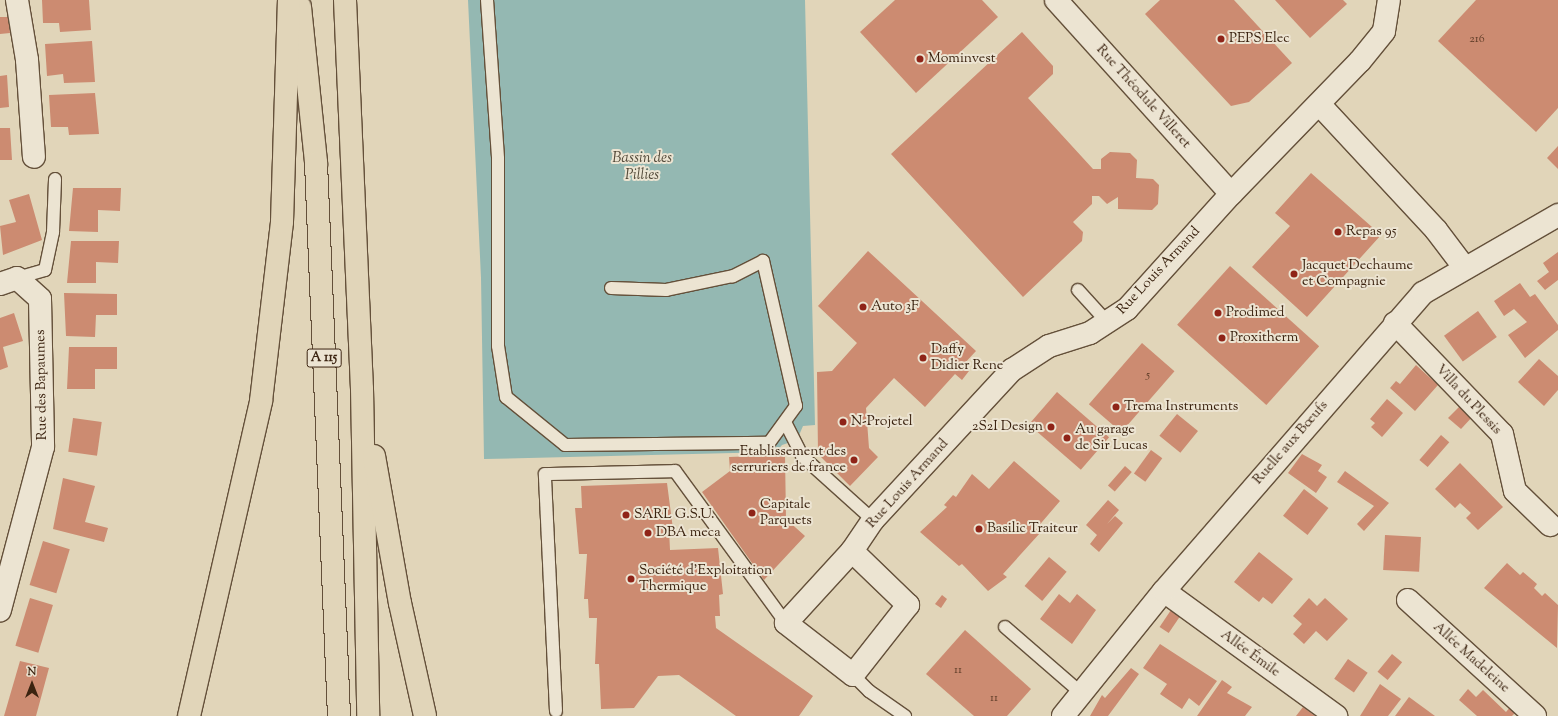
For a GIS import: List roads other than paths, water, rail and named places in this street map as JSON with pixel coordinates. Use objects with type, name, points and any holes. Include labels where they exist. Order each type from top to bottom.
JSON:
[{"type":"highway","points":[[189,716],[261,401],[282,222],[289,0]]},
{"type":"highway","name":"A 115","points":[[299,0],[316,163],[339,716]]},
{"type":"highway","name":"A 115","points":[[345,0],[362,390],[368,716]]},
{"type":"highway","points":[[362,390],[400,603],[425,716]]},
{"type":"street","points":[[17,0],[27,60],[34,157]]},
{"type":"street","name":"Rue Théodule Villeret","points":[[1056,0],[1231,194]]},
{"type":"street","name":"Rue Louis Armand","points":[[786,623],[852,551],[873,520],[1012,370],[1049,346],[1108,323],[1127,309],[1231,194],[1336,87],[1384,31],[1389,0]]},
{"type":"street","points":[[1319,104],[1431,224],[1464,267]]},
{"type":"street","name":"Ruelle aux Bœufs","points":[[1063,716],[1080,692],[1164,591],[1395,323],[1423,293],[1464,267],[1558,215]]},
{"type":"street","name":"Rue des Bapaumes","points":[[0,610],[43,447],[40,299],[8,281]]},
{"type":"street","name":"Villa du Plessis","points":[[1395,323],[1502,434],[1515,491],[1550,525]]},
{"type":"street","points":[[786,623],[853,675],[908,605],[852,551]]},
{"type":"street","name":"Allée Émile","points":[[1164,591],[1336,716]]},
{"type":"street","name":"Allée Madeleine","points":[[1408,600],[1535,716]]},
{"type":"lane","points":[[487,0],[498,159],[498,346],[506,397],[565,445],[769,443],[796,406],[763,261],[733,276],[666,290],[611,288]]},
{"type":"lane","points":[[8,281],[45,270],[54,232],[55,178]]},
{"type":"lane","points":[[1078,290],[1108,323]]},
{"type":"lane","points":[[785,422],[802,456],[873,520]]},
{"type":"lane","points":[[556,711],[545,474],[675,471],[786,623]]},
{"type":"lane","points":[[1005,627],[1080,692]]},
{"type":"lane","points":[[853,675],[869,691],[905,716]]},
{"type":"water","name":"Bassin des Pillies","points":[[468,0],[805,0],[815,425],[803,426],[797,440],[782,445],[776,452],[484,459],[481,278]]},
{"type":"place","name":"PEPS Elec","points":[[1221,39]]},
{"type":"place","name":"Mominvest","points":[[920,59]]},
{"type":"place","name":"Repas 95","points":[[1338,232]]},
{"type":"place","name":"Jacquet Dechaume et Compagnie","points":[[1294,274]]},
{"type":"place","name":"Auto 3F","points":[[863,307]]},
{"type":"place","name":"Prodimed","points":[[1218,313]]},
{"type":"place","name":"Proxitherm","points":[[1222,338]]},
{"type":"place","name":"Daffy Didier Rene","points":[[923,358]]},
{"type":"place","name":"Trema Instruments","points":[[1116,407]]},
{"type":"place","name":"N-Projetel","points":[[843,422]]},
{"type":"place","name":"2S2I Design","points":[[1051,427]]},
{"type":"place","name":"Au garage de Sir Lucas","points":[[1067,438]]},
{"type":"place","name":"Etablissement des serruriers de france","points":[[854,460]]},
{"type":"place","name":"Capitale Parquets","points":[[752,513]]},
{"type":"place","name":"SARL G.S.U.","points":[[626,515]]},
{"type":"place","name":"Basilic Traiteur","points":[[979,529]]},
{"type":"place","name":"DBA meca","points":[[648,533]]},
{"type":"place","name":"Société d'Exploitation Thermique","points":[[631,579]]}]
